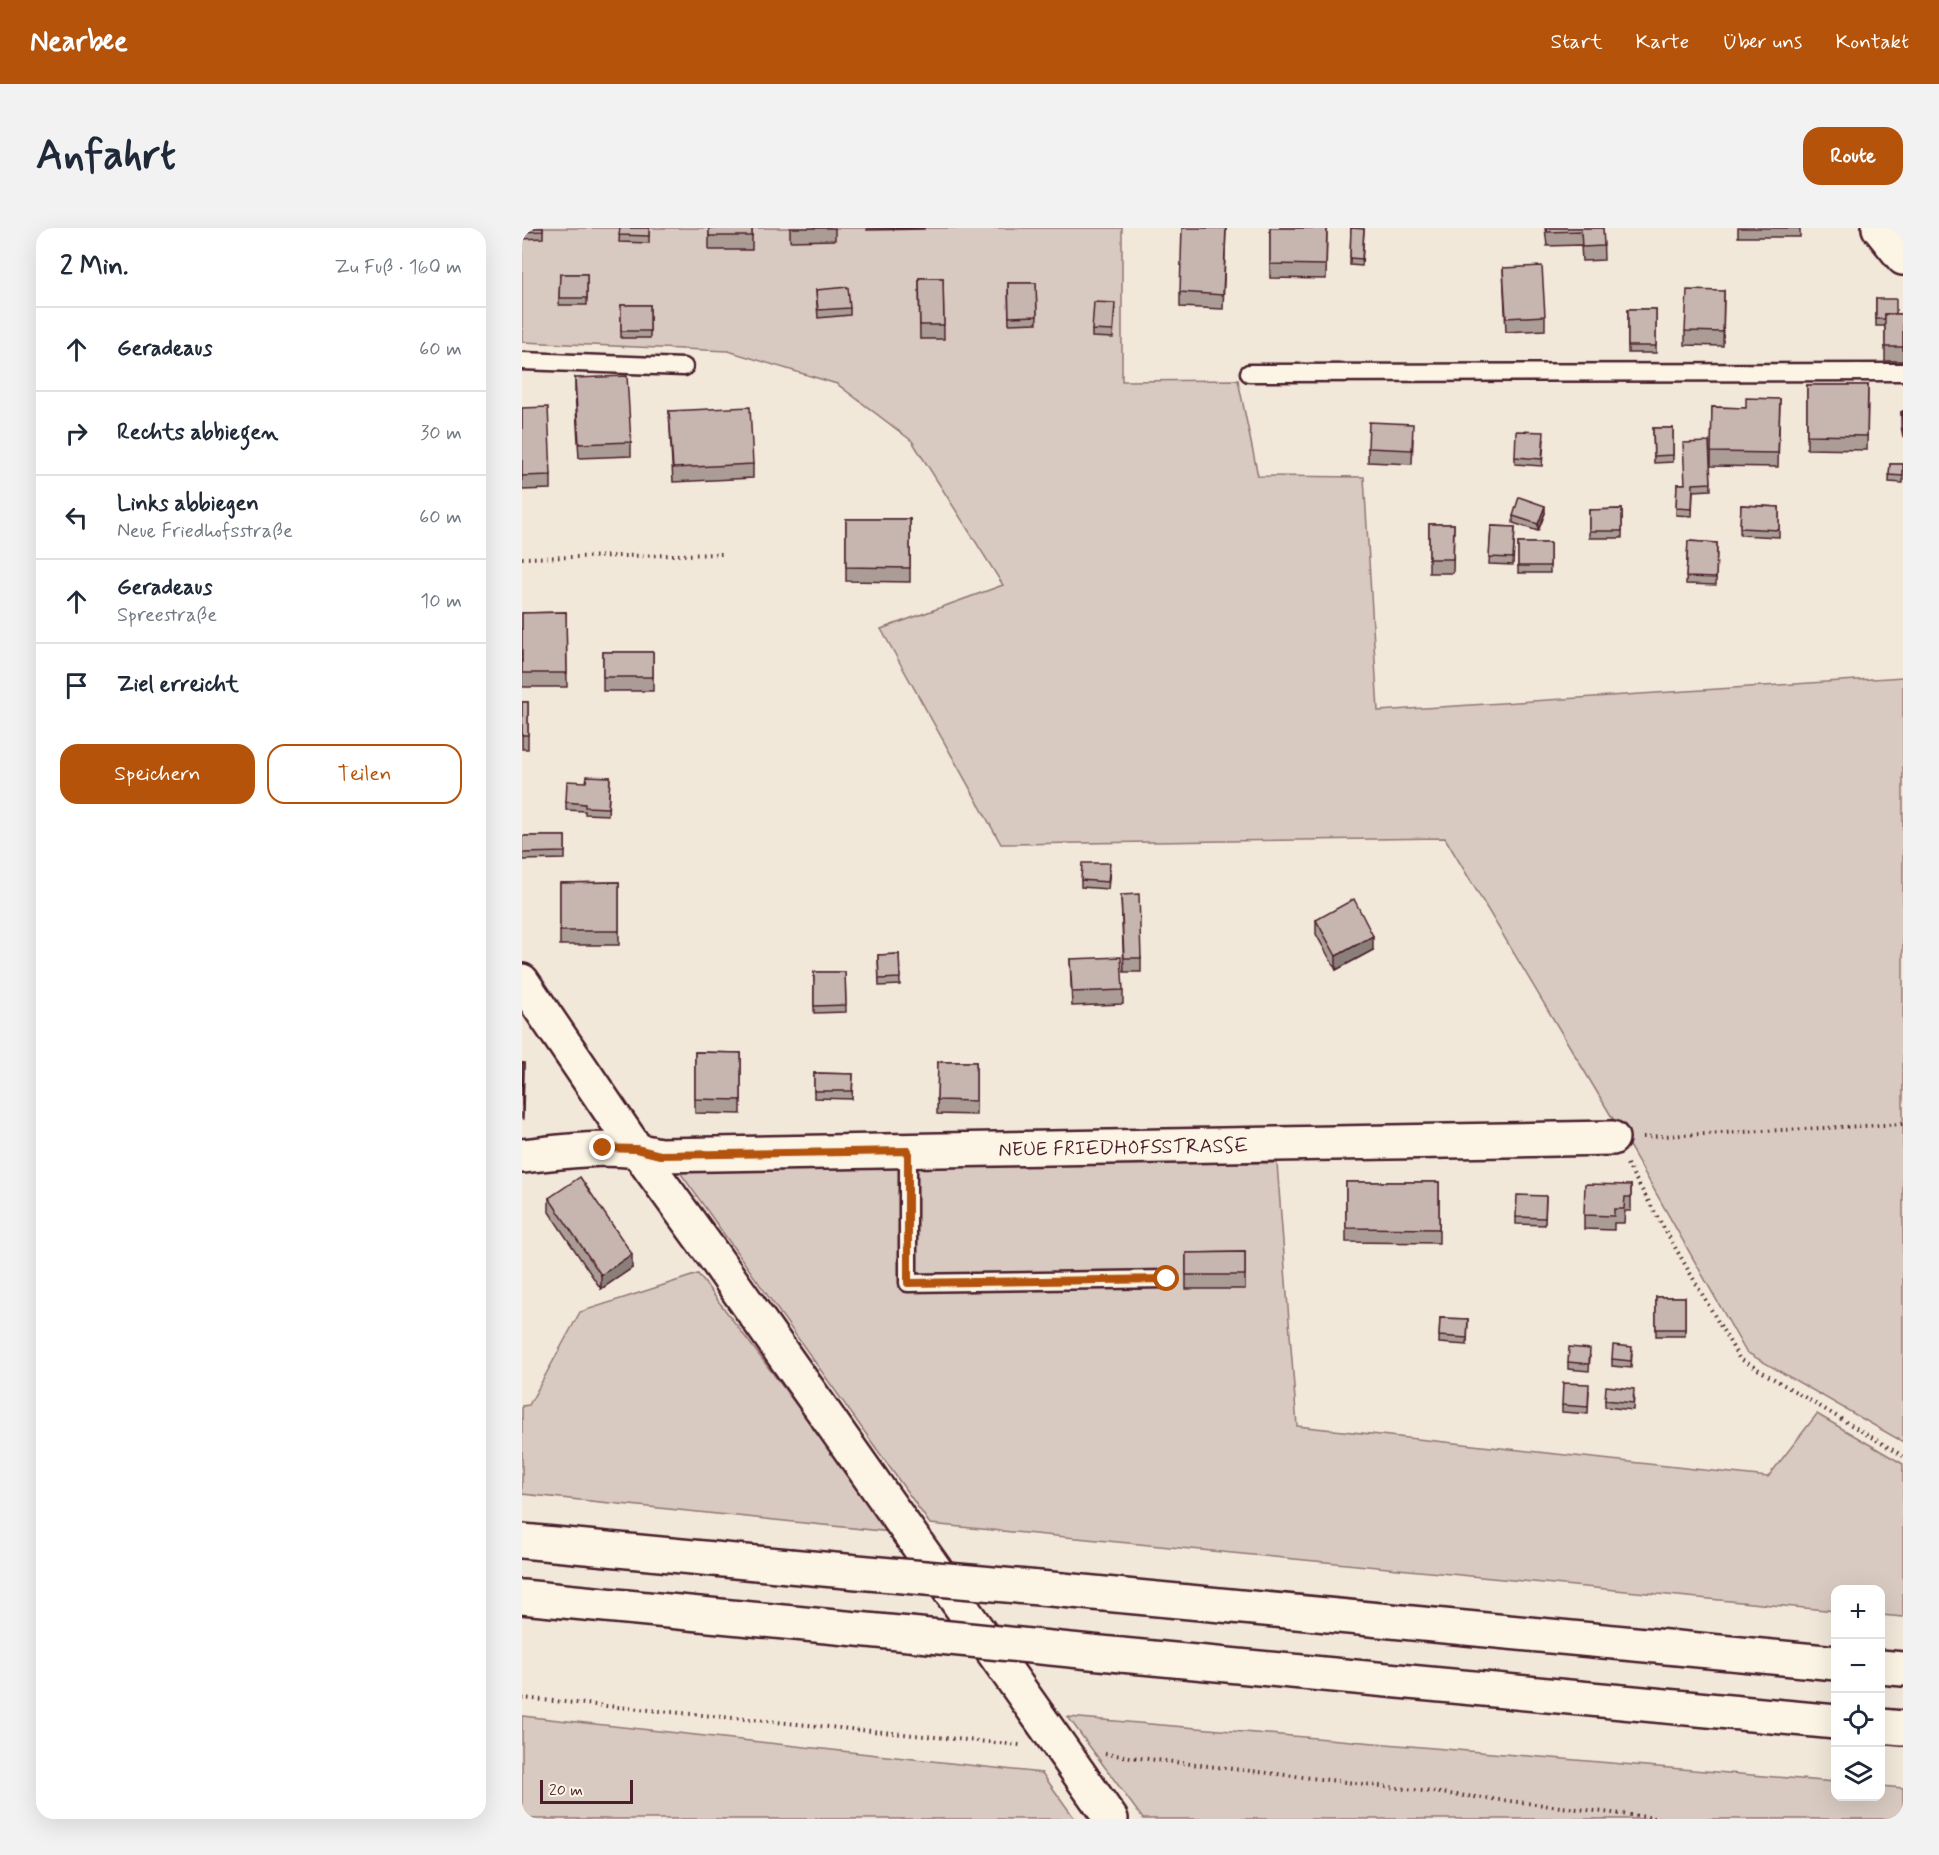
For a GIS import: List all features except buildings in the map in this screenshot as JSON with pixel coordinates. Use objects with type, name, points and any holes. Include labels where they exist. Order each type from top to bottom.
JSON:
[{"type":"main road","points":[[1879,228],[1903,258]]},
{"type":"main road","points":[[522,981],[636,1149],[1111,1819]]},
{"type":"main road","name":"NEUE FRIEDHOFSSTRASSE","points":[[522,1156],[603,1148],[636,1149],[660,1155],[1612,1138]]},
{"type":"main road","points":[[522,1541],[1831,1663]]},
{"type":"main road","points":[[522,1597],[1831,1722]]},
{"type":"main road","points":[[1885,1668],[1903,1670]]},
{"type":"main road","points":[[1885,1726],[1903,1728]]},
{"type":"lane","points":[[522,361],[684,367]]},
{"type":"lane","points":[[1249,372],[1903,372]]},
{"type":"lane","points":[[908,1151],[908,1283],[1167,1279]]},
{"type":"path","points":[[522,558],[723,554]]},
{"type":"path","points":[[1903,1124],[1612,1138],[1739,1358],[1903,1456]]},
{"type":"path","points":[[522,1698],[1061,1749],[1664,1819]]},
{"type":"shaded area","points":[[522,228],[1122,228],[1122,381],[1238,380],[1258,476],[1364,477],[1378,711],[1903,677],[1903,1442],[1746,1352],[1631,1149],[1445,838],[1001,844],[881,629],[1003,585],[912,441],[837,384],[728,351],[522,342]]},
{"type":"shaded area","points":[[672,1161],[1277,1163],[1297,1426],[1768,1477],[1817,1414],[1903,1464],[1903,1617],[1885,1615],[1885,1585],[1831,1585],[1831,1611],[930,1524]]},
{"type":"shaded area","points":[[698,1274],[892,1532],[522,1494],[522,1406],[529,1405],[580,1312]]},
{"type":"shaded area","points":[[522,1716],[1042,1773],[1075,1819],[522,1819]]},
{"type":"shaded area","points":[[1068,1717],[1831,1782],[1831,1801],[1885,1801],[1885,1786],[1903,1788],[1903,1819],[1143,1819]]},
{"type":"route","points":[[603,1148],[636,1149],[660,1155],[908,1151],[908,1283],[1167,1279]]}]
